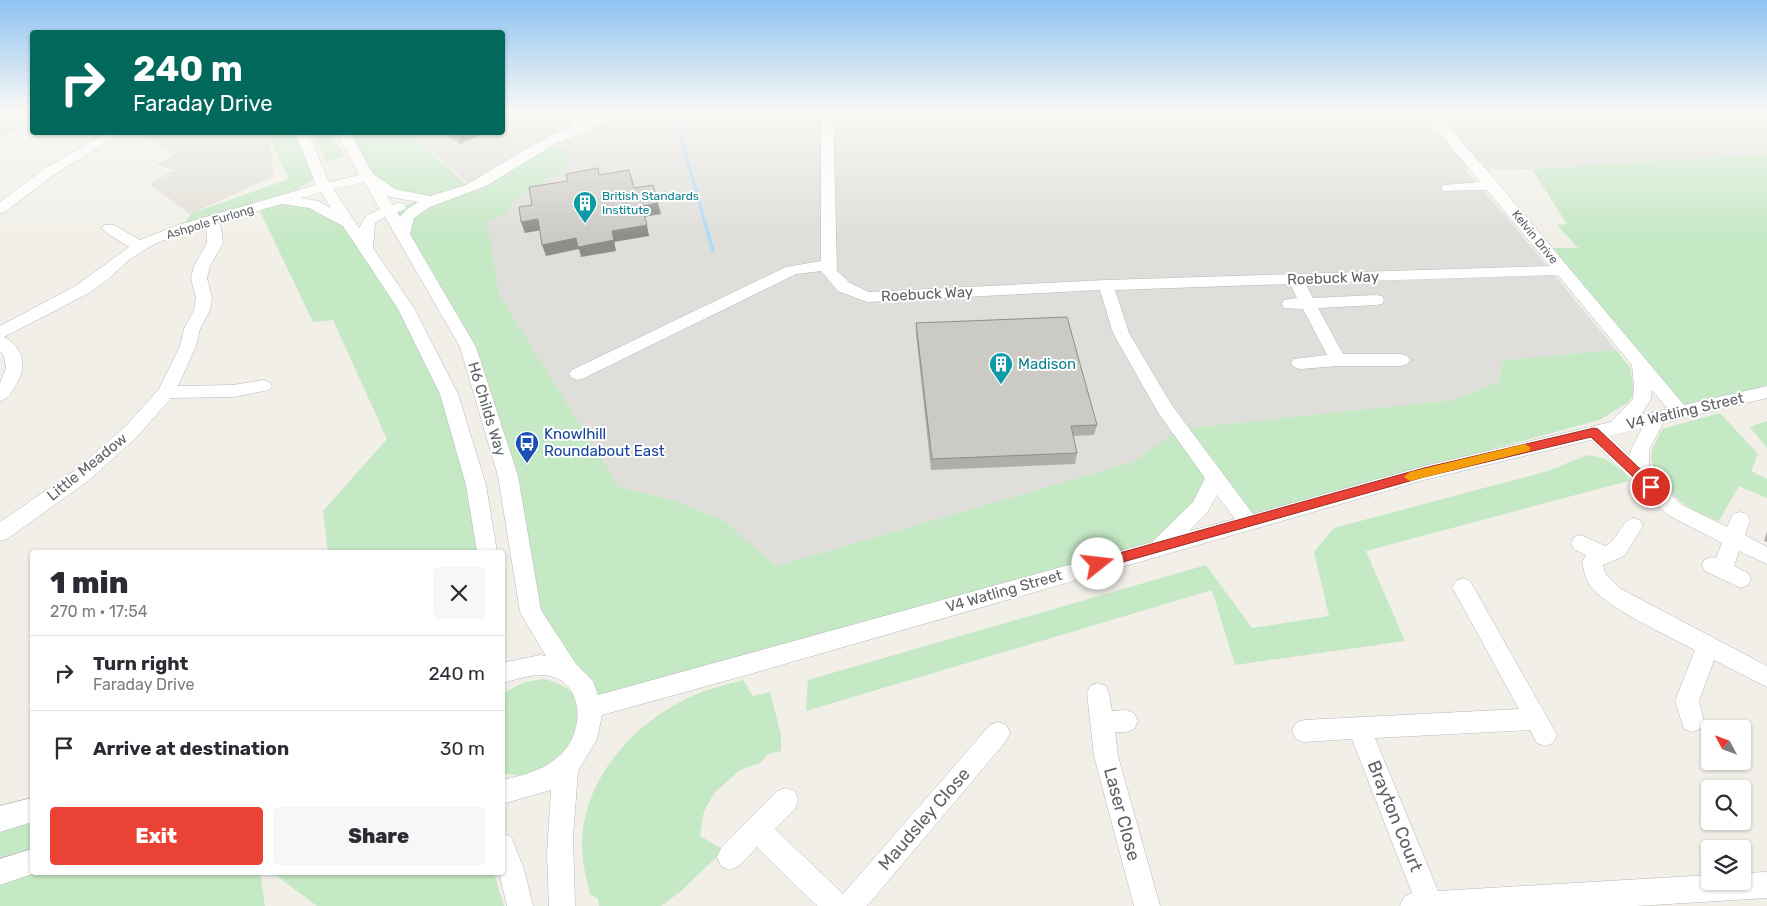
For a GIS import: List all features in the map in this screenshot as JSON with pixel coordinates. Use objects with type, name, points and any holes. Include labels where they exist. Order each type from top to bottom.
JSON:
[{"type":"street","points":[[0,209],[50,171],[83,152]]},
{"type":"street","points":[[310,152],[319,175],[406,308],[449,394],[476,485],[486,545]]},
{"type":"street","name":"H6 Childs Way","points":[[351,152],[403,234],[468,348],[508,476],[531,612],[568,672]]},
{"type":"street","points":[[403,234],[405,223],[410,214],[424,204],[470,188],[496,175],[532,152]]},
{"type":"street","points":[[578,374],[792,270],[828,265],[829,152]]},
{"type":"street","name":"Kelvin Drive","points":[[1464,152],[1680,412]]},
{"type":"street","points":[[347,182],[354,159]]},
{"type":"street","name":"Ashpole Furlong","points":[[0,333],[83,289],[139,246],[167,234],[281,200],[319,175],[347,182],[368,177]]},
{"type":"street","points":[[368,177],[391,193],[425,200]]},
{"type":"street","points":[[1448,188],[1492,185]]},
{"type":"street","points":[[366,248],[368,221],[376,215],[425,200],[449,195]]},
{"type":"street","name":"Ashpole Furlong","points":[[281,200],[313,204],[351,226]]},
{"type":"street","name":"Little Meadow","points":[[0,533],[81,476],[131,432],[166,392],[188,346],[192,329],[202,310],[204,298],[199,278],[202,266],[215,244],[214,227],[210,221]]},
{"type":"street","points":[[109,228],[139,246]]},
{"type":"street","name":"Roebuck Way","points":[[828,265],[829,272],[844,287],[867,296],[1106,285],[1561,270]]},
{"type":"street","points":[[1295,279],[1338,360]]},
{"type":"street","points":[[1106,285],[1121,333],[1165,409],[1248,522]]},
{"type":"street","points":[[1290,304],[1376,300]]},
{"type":"street","points":[[0,342],[9,349],[15,358],[16,368],[0,395]]},
{"type":"street","points":[[1300,363],[1338,360],[1401,360]]},
{"type":"street","points":[[1616,427],[1640,407],[1644,398],[1642,365]]},
{"type":"street","points":[[166,392],[233,391],[263,386]]},
{"type":"street","name":"V4 Watling Street","points":[[592,707],[1424,473],[1759,394]]},
{"type":"street","points":[[1639,476],[1640,450],[1657,417]]},
{"type":"street","points":[[1594,432],[1675,510],[1767,556]]},
{"type":"street","points":[[1156,548],[1199,510],[1210,493],[1215,477]]},
{"type":"street","points":[[1740,520],[1733,540],[1716,567],[1741,579]]},
{"type":"street","points":[[1633,526],[1617,550],[1603,555],[1592,562],[1598,578],[1613,594],[1767,676]]},
{"type":"street","points":[[1581,544],[1603,555]]},
{"type":"street","points":[[1304,731],[1359,728],[1541,727],[1463,587]]},
{"type":"street","points":[[1692,721],[1687,701],[1708,646]]},
{"type":"street","points":[[505,672],[535,665],[553,666],[568,672],[582,683],[592,707],[590,727],[581,748],[566,767],[545,782],[522,791],[505,792]]},
{"type":"street","name":"Laser Close","points":[[1098,693],[1106,756],[1147,906]]},
{"type":"street","points":[[1101,722],[1126,721]]},
{"type":"street","name":"Brayton Court","points":[[1359,728],[1421,906]]},
{"type":"street","name":"Maudsley Close","points":[[850,906],[998,733]]},
{"type":"street","points":[[562,906],[559,877],[560,824],[566,767]]},
{"type":"street","points":[[730,857],[786,800]]},
{"type":"street","points":[[0,819],[30,811]]},
{"type":"street","points":[[758,830],[836,906]]},
{"type":"street","points":[[505,854],[511,869],[520,906]]},
{"type":"street","points":[[0,872],[30,863]]},
{"type":"street","points":[[1421,906],[1608,900],[1767,885]]},
{"type":"shaded area","points":[[176,152],[271,152],[274,176],[190,214],[149,184],[175,170],[156,165],[177,153]]},
{"type":"shaded area","points":[[432,152],[1767,152],[1767,154],[1532,169],[1465,170],[1515,227],[1616,350],[1503,360],[1499,382],[1453,400],[1179,429],[1133,462],[776,566],[723,520],[669,499],[619,487],[499,294],[486,222],[507,213],[513,201],[539,184],[565,171],[470,188],[461,177]]},
{"type":"green space","points":[[276,152],[310,152],[319,176],[282,199],[313,204],[351,226],[449,394],[485,538],[478,550],[328,550],[323,511],[387,439],[333,320],[313,322],[258,207],[183,228],[190,214],[289,179]]},
{"type":"green space","points":[[322,152],[341,152],[344,157],[326,162]]},
{"type":"green space","points":[[354,152],[431,152],[470,188],[531,152],[570,152],[565,171],[539,184],[513,201],[507,213],[487,222],[499,294],[619,487],[669,499],[723,520],[776,566],[1133,462],[1179,429],[1453,400],[1499,382],[1503,360],[1616,350],[1630,367],[1634,393],[1629,402],[1599,420],[1496,448],[1248,522],[1215,477],[1156,548],[591,707],[531,612],[468,347],[387,211],[423,200],[407,197],[368,177]]},
{"type":"green space","points":[[1767,154],[1767,392],[1680,412],[1544,248],[1578,248],[1557,225],[1567,224],[1532,169]]},
{"type":"green space","points":[[1720,413],[1758,454],[1751,471],[1767,479],[1767,498],[1739,486],[1719,521],[1692,509],[1671,492],[1656,470],[1652,461],[1652,451],[1662,429]]},
{"type":"green space","points":[[1767,421],[1767,448],[1750,427]]},
{"type":"green space","points":[[1587,455],[1604,458],[1628,475],[1628,481],[1366,551],[1405,641],[1235,665],[1212,590],[806,711],[808,680],[1206,565],[1252,628],[1329,616],[1314,552],[1334,528],[1548,471]]},
{"type":"green space","points":[[543,679],[567,688],[579,703],[581,720],[574,738],[562,755],[544,768],[524,774],[505,773],[505,692],[525,682]]},
{"type":"green space","points":[[743,680],[753,696],[770,692],[781,735],[781,751],[768,754],[760,763],[740,770],[715,792],[704,811],[700,836],[724,850],[681,891],[661,906],[599,906],[598,899],[590,894],[583,864],[584,822],[590,800],[612,760],[627,742],[662,712],[696,694]]},
{"type":"green space","points":[[30,811],[30,875],[260,875],[265,906],[0,906],[0,819]]},
{"type":"green space","points":[[276,875],[495,875],[504,906],[317,906]]},
{"type":"building","name":"British Standards Institute","points":[[598,168],[599,175],[629,170],[634,188],[653,185],[658,203],[642,206],[647,225],[612,231],[614,240],[578,247],[576,238],[542,245],[538,219],[521,222],[519,207],[532,205],[529,187],[568,181],[566,174]]},
{"type":"building","name":"Madison","points":[[1067,317],[1097,425],[1071,426],[1077,453],[932,459],[916,323]]},
{"type":"waterway","points":[[685,152],[713,251]]},
{"type":"slow traffic","points":[[1410,477],[1525,448]]},
{"type":"place","name":"British Standards Institute","points":[[585,224]]},
{"type":"place","name":"Madison","points":[[1001,385]]},
{"type":"place","name":"Knowlhill Roundabout East","points":[[527,464]]},
{"type":"route","points":[[1098,564],[1424,473],[1594,432],[1651,487]]}]
